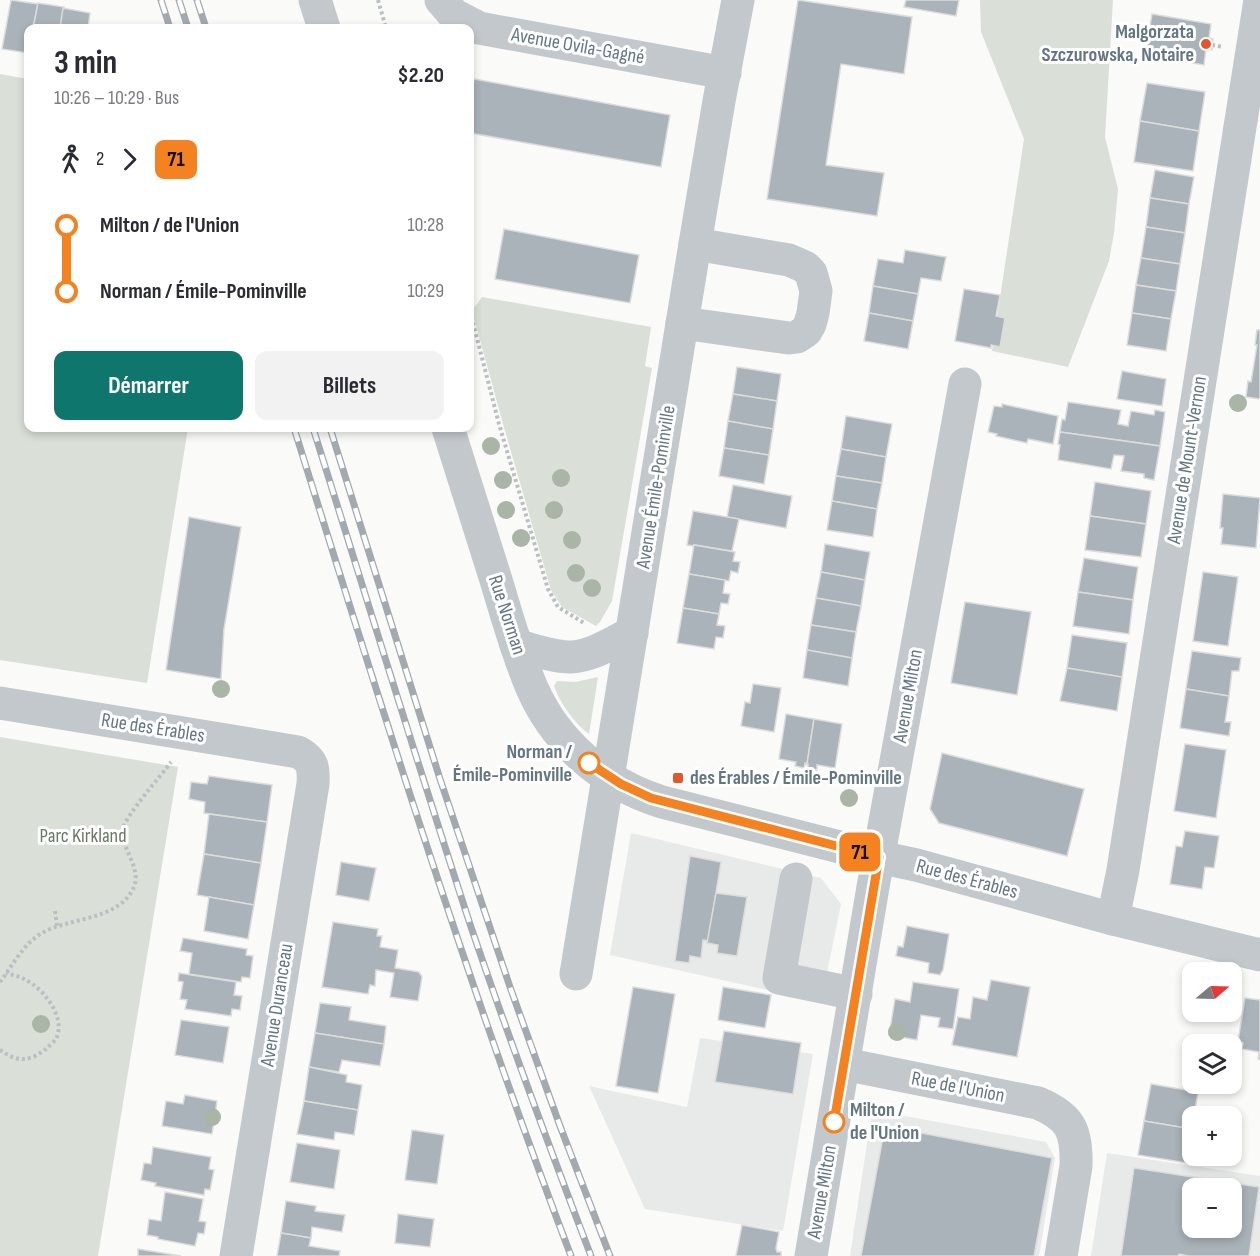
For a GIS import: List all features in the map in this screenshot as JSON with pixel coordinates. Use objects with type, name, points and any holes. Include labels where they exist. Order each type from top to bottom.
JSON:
[{"type":"street","points":[[315,0],[323,24]]},
{"type":"street","name":"Avenue Ovila-Gagné","points":[[441,0],[454,15],[473,24]]},
{"type":"street","name":"Avenue Émile-Pominville","points":[[576,974],[695,244],[738,0]]},
{"type":"street","name":"Avenue de Mount-Vernon","points":[[1113,919],[1123,870],[1260,3]]},
{"type":"street","name":"Avenue Ovila-Gagné","points":[[474,25],[724,73]]},
{"type":"street","points":[[682,323],[789,338],[797,337],[806,331],[813,314],[816,291],[811,273],[805,267],[789,260],[695,244]]},
{"type":"street","name":"Avenue Milton","points":[[811,1256],[879,857],[965,384]]},
{"type":"street","name":"Rue Norman","points":[[449,432],[532,689],[558,732],[586,761],[608,776]]},
{"type":"street","points":[[516,645],[573,657],[594,651],[632,633]]},
{"type":"street","name":"Rue des Érables","points":[[0,703],[298,752],[306,756]]},
{"type":"street","name":"Avenue Duranceau","points":[[236,1256],[313,784],[311,761],[306,756]]},
{"type":"street","name":"Rue des Érables","points":[[608,776],[631,790],[662,802],[916,865],[1113,919],[1260,955]]},
{"type":"street","points":[[795,879],[779,978],[856,994]]},
{"type":"street","name":"Rue de l'Union","points":[[844,1064],[1038,1103],[1051,1108],[1067,1122],[1077,1151],[1061,1256]]},
{"type":"path","points":[[378,0],[385,24]]},
{"type":"path","points":[[474,327],[499,424],[548,589],[558,607],[586,624]]},
{"type":"path","points":[[0,982],[29,941],[57,926],[97,916],[123,901],[132,892],[135,882],[134,870],[122,837],[123,828],[130,815],[193,735]]},
{"type":"path","points":[[55,911],[57,926]]},
{"type":"path","points":[[0,1050],[20,1059],[41,1053],[55,1039],[59,1023],[48,998],[36,986],[24,978],[6,973]]},
{"type":"shaded area","points":[[631,833],[821,878],[841,904],[821,1002],[610,955]]},
{"type":"shaded area","points":[[700,1038],[813,1054],[783,1231],[645,1209],[589,1086],[687,1107]]},
{"type":"shaded area","points":[[872,1110],[1046,1142],[1055,1158],[1039,1256],[850,1256]]},
{"type":"shaded area","points":[[1107,1153],[1260,1176],[1260,1256],[1091,1256]]},
{"type":"green space","points":[[980,0],[1113,0],[1105,137],[1118,189],[1114,233],[1109,261],[1068,367],[992,351],[1024,139],[981,32]]},
{"type":"green space","points":[[0,74],[24,78],[24,432],[187,432],[147,683],[0,660]]},
{"type":"green space","points":[[482,297],[651,327],[645,366],[652,368],[612,601],[596,626],[562,607],[551,590],[474,318],[474,308]]},
{"type":"green space","points":[[598,677],[589,734],[568,712],[554,686],[557,681],[575,682]]},
{"type":"green space","name":"Parc Kirkland","points":[[0,737],[178,767],[98,1256],[0,1256]]},
{"type":"building","points":[[11,0],[38,4],[34,24],[24,24],[24,52],[2,49]]},
{"type":"building","points":[[798,0],[912,17],[904,74],[841,64],[826,165],[884,173],[877,216],[767,199]]},
{"type":"building","points":[[906,0],[959,0],[956,16],[904,7]]},
{"type":"building","points":[[38,3],[64,7],[61,24],[34,24]]},
{"type":"building","points":[[63,8],[90,13],[89,24],[61,24]]},
{"type":"building","points":[[1152,14],[1211,24],[1209,38],[1213,39],[1212,50],[1206,49],[1204,65],[1145,55]]},
{"type":"building","points":[[474,79],[670,115],[661,167],[474,134]]},
{"type":"building","points":[[1147,83],[1205,92],[1199,131],[1140,121]]},
{"type":"building","points":[[1140,121],[1199,131],[1193,171],[1134,162]]},
{"type":"building","points":[[1155,170],[1194,177],[1189,204],[1150,198]]},
{"type":"building","points":[[1150,198],[1189,204],[1185,233],[1146,227]]},
{"type":"building","points":[[1146,227],[1185,233],[1180,264],[1141,258]]},
{"type":"building","points":[[504,229],[639,255],[630,303],[495,279]]},
{"type":"building","points":[[905,250],[946,257],[941,281],[921,278],[918,294],[873,286],[878,259],[903,263]]},
{"type":"building","points":[[1141,258],[1180,264],[1176,291],[1136,285]]},
{"type":"building","points":[[1136,285],[1176,291],[1171,319],[1132,313]]},
{"type":"building","points":[[873,286],[918,294],[913,321],[869,313]]},
{"type":"building","points":[[964,289],[1000,295],[996,316],[1005,318],[1000,347],[991,345],[991,348],[955,341]]},
{"type":"building","points":[[869,313],[913,321],[908,349],[864,341]]},
{"type":"building","points":[[1132,313],[1171,319],[1166,351],[1127,345]]},
{"type":"building","points":[[1257,330],[1260,330],[1260,399],[1246,397],[1248,381],[1251,382]]},
{"type":"building","points":[[737,367],[781,374],[777,401],[733,394]]},
{"type":"building","points":[[1122,371],[1166,379],[1162,406],[1117,399]]},
{"type":"building","points":[[733,394],[777,401],[773,429],[728,421]]},
{"type":"building","points":[[1068,402],[1121,410],[1118,424],[1128,426],[1131,411],[1154,415],[1155,410],[1165,412],[1160,446],[1060,432]]},
{"type":"building","points":[[1002,404],[1058,416],[1053,444],[1028,439],[1027,443],[988,432],[994,406],[1002,407]]},
{"type":"building","points":[[846,416],[892,424],[886,457],[841,449]]},
{"type":"building","points":[[728,421],[773,429],[769,455],[724,448]]},
{"type":"building","points":[[1060,432],[1160,446],[1154,480],[1144,478],[1144,474],[1121,471],[1124,456],[1114,455],[1111,469],[1058,460]]},
{"type":"building","points":[[724,448],[769,455],[764,484],[719,476]]},
{"type":"building","points":[[841,449],[886,457],[882,483],[836,476]]},
{"type":"building","points":[[836,476],[882,483],[877,509],[832,501]]},
{"type":"building","points":[[1095,482],[1151,491],[1146,524],[1090,516]]},
{"type":"building","points":[[733,485],[792,496],[786,528],[727,517]]},
{"type":"building","points":[[1223,494],[1260,498],[1256,548],[1221,544]]},
{"type":"building","points":[[832,501],[877,509],[873,537],[827,530]]},
{"type":"building","points":[[693,511],[739,519],[732,551],[687,545]]},
{"type":"building","points":[[1090,516],[1146,524],[1141,557],[1085,550]]},
{"type":"building","points":[[189,517],[241,527],[224,629],[221,679],[166,670]]},
{"type":"building","points":[[825,544],[870,552],[865,580],[821,572]]},
{"type":"building","points":[[694,545],[735,552],[733,561],[740,562],[738,573],[731,571],[729,581],[689,574]]},
{"type":"building","points":[[1084,558],[1138,567],[1133,600],[1078,592]]},
{"type":"building","points":[[821,572],[865,580],[861,606],[816,598]]},
{"type":"building","points":[[1203,572],[1238,577],[1228,646],[1193,641]]},
{"type":"building","points":[[689,574],[725,580],[723,593],[730,594],[728,604],[721,603],[719,614],[683,608]]},
{"type":"building","points":[[1078,592],[1133,600],[1129,634],[1073,626]]},
{"type":"building","points":[[816,598],[861,606],[856,632],[811,625]]},
{"type":"building","points":[[965,602],[1031,612],[1017,695],[951,683]]},
{"type":"building","points":[[683,608],[719,614],[717,625],[725,626],[723,638],[716,637],[714,649],[677,643]]},
{"type":"building","points":[[811,625],[856,632],[852,658],[807,650]]},
{"type":"building","points":[[1072,635],[1127,643],[1122,677],[1067,668]]},
{"type":"building","points":[[807,650],[852,658],[848,686],[803,678]]},
{"type":"building","points":[[1192,651],[1241,658],[1239,671],[1232,671],[1229,696],[1186,689]]},
{"type":"building","points":[[1067,668],[1122,677],[1117,711],[1060,701]]},
{"type":"building","points":[[753,684],[781,688],[774,732],[741,726],[745,702],[750,703]]},
{"type":"building","points":[[1186,689],[1229,696],[1225,722],[1231,722],[1229,736],[1180,728]]},
{"type":"building","points":[[786,714],[814,719],[807,764],[805,763],[804,768],[795,766],[796,762],[779,759]]},
{"type":"building","points":[[814,719],[842,724],[835,768],[817,765],[817,770],[808,768]]},
{"type":"building","points":[[1185,744],[1226,750],[1216,818],[1174,811]]},
{"type":"building","points":[[942,753],[1084,789],[1067,856],[939,823],[930,809]]},
{"type":"building","points":[[209,776],[272,785],[267,822],[204,813],[205,802],[189,799],[191,782],[207,784]]},
{"type":"building","points":[[209,814],[267,822],[261,863],[204,854]]},
{"type":"building","points":[[1185,831],[1219,836],[1214,868],[1205,867],[1202,889],[1170,884],[1176,846],[1182,847]]},
{"type":"building","points":[[204,854],[261,863],[254,905],[197,895]]},
{"type":"building","points":[[690,856],[721,862],[708,941],[703,940],[701,958],[690,956],[689,963],[675,961]]},
{"type":"building","points":[[341,862],[376,868],[369,901],[336,895]]},
{"type":"building","points":[[716,893],[747,897],[737,956],[717,953],[718,945],[707,943]]},
{"type":"building","points":[[209,897],[254,905],[248,939],[204,931]]},
{"type":"building","points":[[333,922],[378,929],[377,936],[382,936],[380,947],[398,950],[395,968],[419,972],[422,977],[418,1001],[390,997],[394,973],[376,970],[375,986],[370,985],[368,994],[322,987]]},
{"type":"building","points":[[907,926],[949,934],[943,970],[940,975],[928,973],[929,963],[896,956],[898,946],[903,947]]},
{"type":"building","points":[[183,938],[247,949],[246,955],[253,956],[250,978],[242,977],[241,982],[189,974],[192,953],[180,951]]},
{"type":"building","points":[[179,973],[236,982],[234,995],[242,996],[240,1010],[232,1009],[231,1016],[185,1009],[187,1000],[180,999],[183,982],[178,981]]},
{"type":"building","points":[[991,980],[1030,987],[1017,1057],[952,1045],[958,1017],[970,1019],[973,997],[987,1000]]},
{"type":"building","points":[[913,982],[959,989],[953,1029],[938,1027],[940,1018],[921,1015],[917,1040],[889,1035],[895,999],[910,1002]]},
{"type":"building","points":[[633,987],[675,994],[658,1093],[616,1086]]},
{"type":"building","points":[[723,987],[771,995],[765,1028],[718,1020]]},
{"type":"building","points":[[1245,998],[1260,1000],[1260,1060],[1258,1059],[1259,1052],[1242,1049],[1242,1034],[1239,1034]]},
{"type":"building","points":[[320,1003],[351,1007],[349,1020],[386,1026],[384,1044],[315,1033]]},
{"type":"building","points":[[181,1020],[229,1027],[223,1063],[175,1055]]},
{"type":"building","points":[[724,1031],[801,1043],[793,1094],[715,1082]]},
{"type":"building","points":[[315,1033],[384,1044],[380,1066],[342,1060],[339,1072],[309,1067]]},
{"type":"building","points":[[309,1067],[347,1075],[346,1082],[362,1085],[358,1110],[304,1101]]},
{"type":"building","points":[[1151,1084],[1182,1089],[1182,1094],[1198,1094],[1196,1106],[1182,1106],[1182,1127],[1144,1121]]},
{"type":"building","points":[[185,1095],[217,1101],[212,1134],[162,1126],[166,1101],[183,1104]]},
{"type":"building","points":[[304,1101],[358,1110],[354,1135],[335,1132],[334,1140],[297,1134]]},
{"type":"building","points":[[1144,1121],[1182,1127],[1182,1162],[1138,1155]]},
{"type":"building","points":[[885,1126],[1052,1158],[1034,1256],[861,1256]]},
{"type":"building","points":[[412,1130],[444,1135],[437,1184],[405,1180]]},
{"type":"building","points":[[297,1143],[340,1150],[334,1189],[290,1182]]},
{"type":"building","points":[[153,1147],[211,1157],[209,1169],[214,1170],[210,1190],[205,1189],[204,1195],[155,1186],[156,1183],[141,1180],[144,1163],[151,1164]]},
{"type":"building","points":[[1134,1168],[1200,1178],[1182,1178],[1182,1238],[1242,1238],[1242,1184],[1259,1187],[1249,1256],[1179,1254],[1178,1256],[1121,1256]]},
{"type":"building","points":[[165,1192],[203,1199],[199,1221],[206,1222],[204,1234],[198,1233],[195,1246],[147,1235],[149,1219],[161,1221]]},
{"type":"building","points":[[286,1201],[316,1206],[315,1211],[345,1215],[342,1232],[312,1227],[311,1238],[281,1233]]},
{"type":"building","points":[[398,1214],[434,1219],[430,1247],[395,1243]]},
{"type":"building","points":[[742,1225],[779,1232],[776,1248],[777,1252],[781,1252],[781,1256],[736,1256]]},
{"type":"building","points":[[281,1233],[311,1238],[309,1246],[340,1251],[339,1256],[277,1256]]},
{"type":"building","points":[[138,1249],[181,1256],[138,1256]]},
{"type":"railway","points":[[161,0],[169,24]]},
{"type":"railway","points":[[179,0],[187,24]]},
{"type":"railway","points":[[197,0],[205,24]]},
{"type":"railway","points":[[295,432],[392,740],[461,947],[496,1051],[571,1256]]},
{"type":"railway","points":[[314,432],[470,924],[591,1256]]},
{"type":"railway","points":[[331,432],[440,779],[510,987],[610,1256]]},
{"type":"bus line","name":"71","points":[[589,763],[631,790],[662,802],[879,857],[834,1122]]},
{"type":"place","name":"Malgorzata Szczurowska, Notaire","points":[[1206,44]]},
{"type":"place","name":"Norman / Émile-Pominville","points":[[589,763]]},
{"type":"place","name":"des Érables / Émile-Pominville","points":[[678,778]]},
{"type":"place","name":"Milton / de l'Union","points":[[834,1122]]}]
